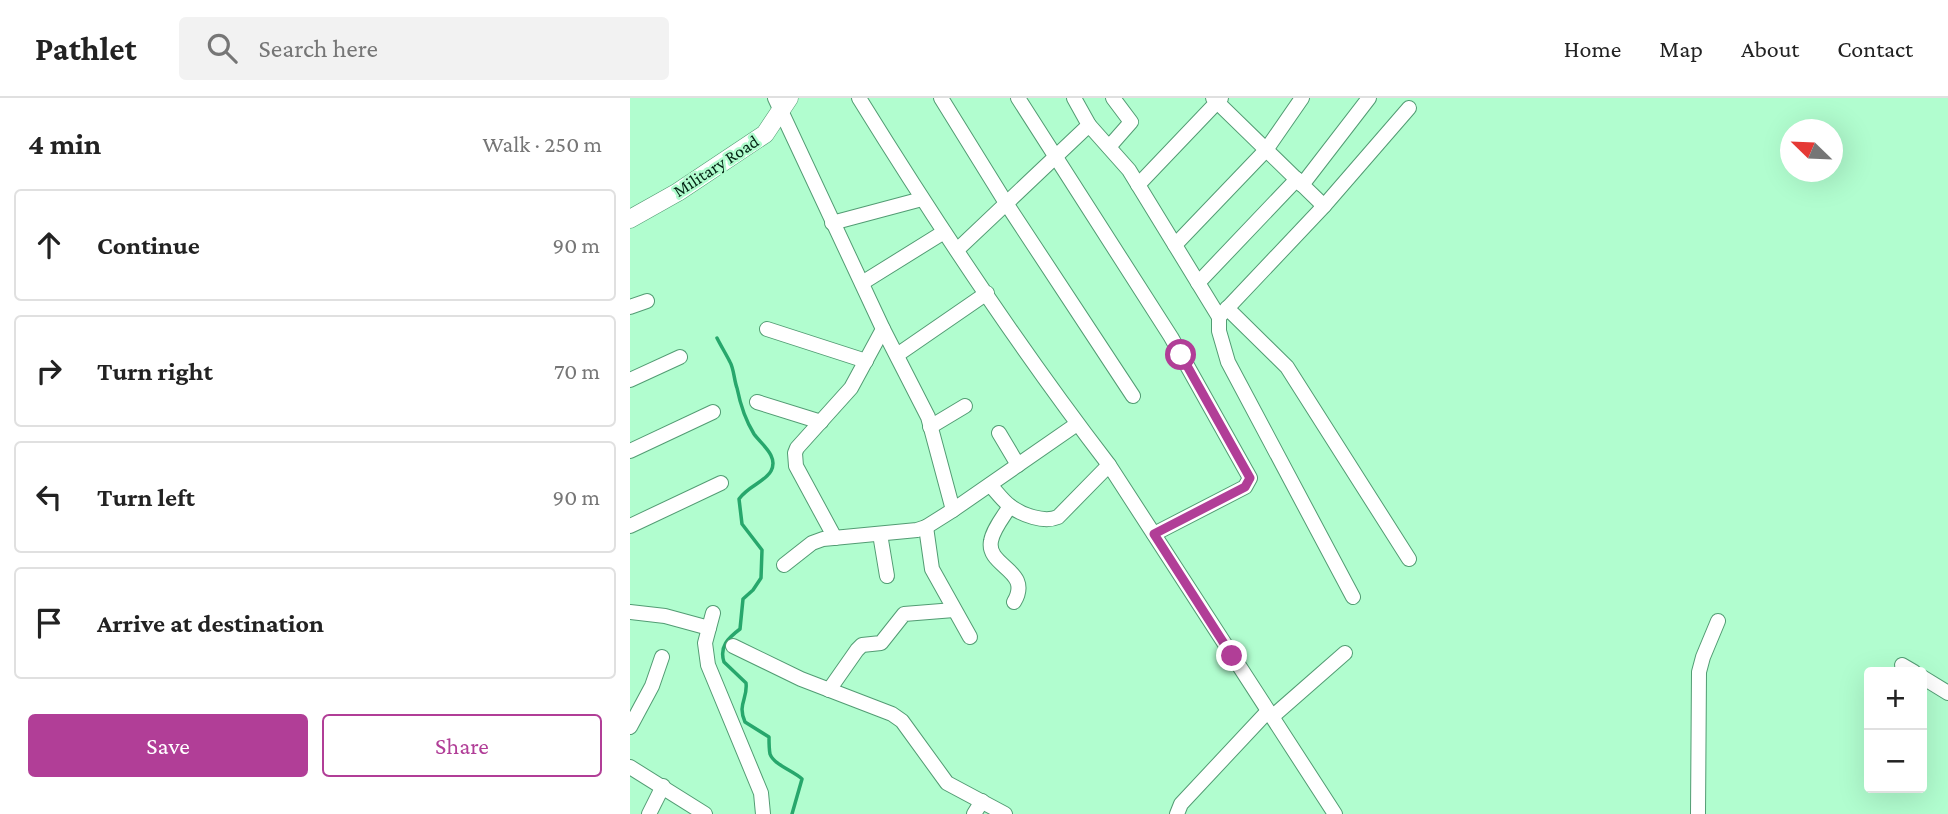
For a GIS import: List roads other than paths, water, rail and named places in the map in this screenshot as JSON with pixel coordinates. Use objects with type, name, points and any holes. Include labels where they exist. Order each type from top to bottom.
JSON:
[{"type":"main road","name":"Military Road","points":[[637,215],[765,134],[782,102]]},
{"type":"street","points":[[859,98],[944,232],[1077,424],[1109,465],[1335,814]]},
{"type":"street","points":[[940,98],[1006,204],[1133,396]]},
{"type":"street","points":[[1018,98],[1171,337],[1250,478],[1245,487],[1154,534]]},
{"type":"street","points":[[1074,98],[1089,125],[1129,170],[1198,283],[1223,313],[1287,367],[1409,559]]},
{"type":"street","points":[[1109,147],[1131,122],[1113,98]]},
{"type":"street","points":[[1175,245],[1266,150],[1302,98]]},
{"type":"street","points":[[1198,283],[1299,182],[1368,98]]},
{"type":"street","points":[[1138,185],[1217,100],[1324,206]]},
{"type":"street","points":[[782,102],[832,223],[930,427],[953,510]]},
{"type":"street","points":[[1353,597],[1228,362],[1219,331],[1223,313],[1324,206],[1409,108]]},
{"type":"street","points":[[957,250],[1089,125]]},
{"type":"street","points":[[832,223],[922,199]]},
{"type":"street","points":[[862,283],[944,232]]},
{"type":"street","points":[[897,355],[987,293]]},
{"type":"street","points":[[630,307],[647,301]]},
{"type":"street","points":[[767,329],[866,361]]},
{"type":"street","points":[[835,538],[795,460],[797,448],[851,388],[883,329]]},
{"type":"street","points":[[630,380],[680,356]]},
{"type":"street","points":[[757,402],[821,422]]},
{"type":"street","points":[[930,427],[965,406]]},
{"type":"street","points":[[630,450],[713,412]]},
{"type":"street","points":[[784,565],[812,544],[835,538],[926,527],[1077,424]]},
{"type":"street","points":[[999,433],[1018,465]]},
{"type":"street","points":[[990,485],[1010,506],[1044,520],[1052,520],[1109,465]]},
{"type":"street","points":[[630,526],[721,483]]},
{"type":"street","points":[[1010,506],[990,543],[991,551],[1018,582],[1019,593],[1014,602]]},
{"type":"street","points":[[926,527],[932,569],[970,637]]},
{"type":"street","points":[[880,534],[887,576]]},
{"type":"street","points":[[829,690],[857,650],[862,645],[881,642],[904,614],[954,610]]},
{"type":"street","points":[[630,612],[665,616],[709,628]]},
{"type":"street","points":[[713,613],[705,643],[708,665],[761,793],[763,814]]},
{"type":"street","points":[[1698,814],[1699,672],[1718,621]]},
{"type":"street","points":[[733,646],[801,679],[897,717],[947,783],[978,808],[1005,814]]},
{"type":"street","points":[[1177,814],[1181,804],[1270,714],[1345,653]]},
{"type":"street","points":[[630,727],[652,686],[662,657]]},
{"type":"street","points":[[1927,680],[1948,693]]},
{"type":"street","points":[[630,767],[705,814]]},
{"type":"street","points":[[649,814],[663,786]]},
{"type":"waterway","points":[[717,338],[731,365],[748,423],[773,460],[768,475],[739,499],[742,524],[762,550],[761,578],[743,599],[740,629],[726,643],[723,657],[724,662],[746,683],[742,706],[745,722],[769,737],[772,758],[802,779],[792,814]]}]
